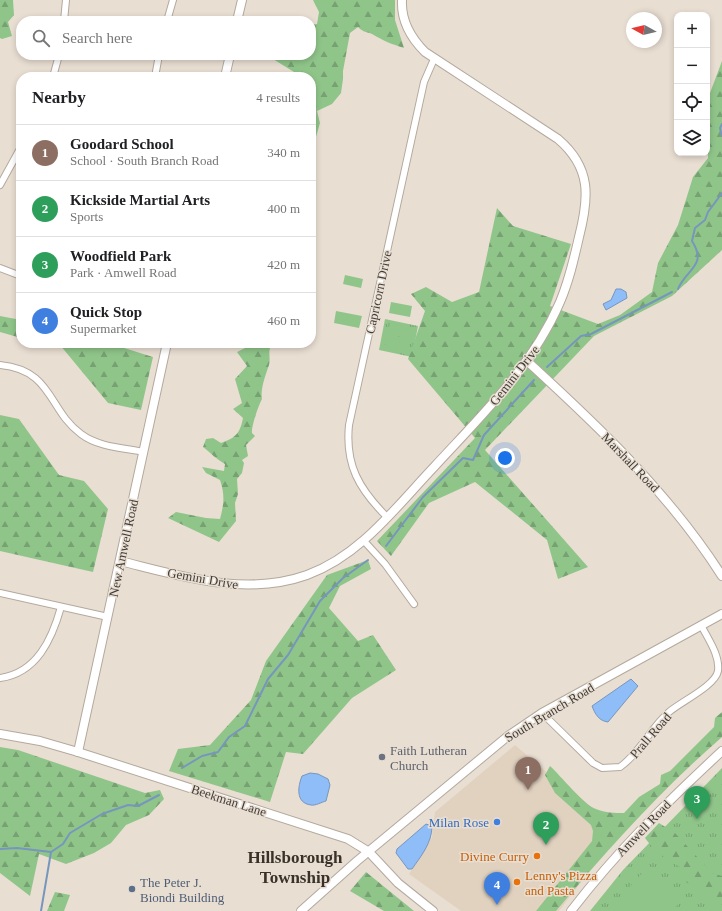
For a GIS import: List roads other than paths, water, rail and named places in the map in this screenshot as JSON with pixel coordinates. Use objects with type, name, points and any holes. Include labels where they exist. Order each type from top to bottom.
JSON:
[{"type":"street","points":[[64,16],[66,0]]},
{"type":"street","points":[[168,16],[173,0]]},
{"type":"street","points":[[238,16],[242,0]]},
{"type":"street","name":"Gemini Drive","points":[[120,561],[224,584],[260,585],[292,580],[315,572],[339,559],[364,541],[491,405],[527,361],[554,314],[565,288],[574,259],[587,203],[587,186],[582,171],[569,150],[558,139],[434,60],[418,45],[409,32],[403,13],[402,0]]},
{"type":"street","points":[[54,72],[58,60]]},
{"type":"street","points":[[156,72],[158,60]]},
{"type":"street","points":[[226,72],[229,60]]},
{"type":"street","name":"Capricorn Drive","points":[[387,517],[371,501],[358,481],[349,453],[349,425],[422,90],[434,60]]},
{"type":"street","points":[[0,185],[16,156]]},
{"type":"street","points":[[0,268],[16,274]]},
{"type":"street","name":"New Amwell Road","points":[[78,752],[166,348]]},
{"type":"street","name":"Marshall Road","points":[[527,361],[571,401],[644,474],[678,514],[722,576]]},
{"type":"street","points":[[0,365],[22,370],[34,376],[48,390],[69,423],[83,435],[102,443],[144,452]]},
{"type":"street","points":[[364,541],[385,564],[414,604]]},
{"type":"street","points":[[0,593],[108,617]]},
{"type":"street","points":[[0,678],[23,671],[35,662],[46,647],[61,607]]},
{"type":"street","name":"South Branch Road","points":[[301,911],[508,736],[542,713],[722,614]]},
{"type":"street","name":"Prall Road","points":[[542,713],[593,763],[606,768],[620,767],[666,715],[714,681],[718,672],[718,662],[701,625]]},
{"type":"street","name":"Beekman Lane","points":[[0,734],[40,741],[78,752],[348,839],[369,852],[398,883],[434,911]]},
{"type":"street","name":"Amwell Road","points":[[571,911],[618,853],[650,819],[722,751]]},
{"type":"water","points":[[616,289],[621,289],[626,292],[627,298],[606,310],[603,304],[611,300]]},
{"type":"water","points":[[631,679],[638,686],[608,722],[600,719],[592,706]]},
{"type":"water","points":[[310,773],[318,774],[328,779],[330,785],[326,801],[313,805],[306,804],[300,798],[299,784],[302,776]]},
{"type":"water","points":[[426,824],[432,826],[432,832],[428,844],[412,869],[408,869],[396,853],[397,849]]},
{"type":"waterway","points":[[722,124],[720,128],[722,136]]},
{"type":"waterway","points":[[678,289],[697,262],[698,256],[692,241],[695,228],[705,220],[708,212],[722,193]]},
{"type":"waterway","points":[[547,367],[581,336],[591,334],[672,292]]},
{"type":"waterway","points":[[386,546],[423,497],[463,458],[473,460],[484,435],[534,380]]},
{"type":"waterway","points":[[182,768],[202,756],[218,752],[229,737],[245,726],[268,679],[288,655],[320,601],[343,578],[368,560]]},
{"type":"waterway","points":[[41,911],[51,852],[63,844],[70,833],[102,814],[128,805],[138,806],[159,795]]},
{"type":"waterway","points":[[0,849],[17,848],[51,852]]},
{"type":"place","name":"Faith Lutheran Church","points":[[382,757]]},
{"type":"place","name":"Goodard School","points":[[528,790]]},
{"type":"place","name":"Woodfield Park","points":[[697,819]]},
{"type":"place","name":"Milan Rose","points":[[497,822]]},
{"type":"place","name":"Kickside Martial Arts","points":[[546,845]]},
{"type":"place","name":"Divine Curry","points":[[537,856]]},
{"type":"place","name":"Lenny's Pizza and Pasta","points":[[517,882]]},
{"type":"place","name":"The Peter J. Biondi Building","points":[[132,889]]},
{"type":"place","name":"Quick Stop","points":[[497,905]]},
{"type":"district","name":"Hillsborough Township","points":[[295,867]]}]
